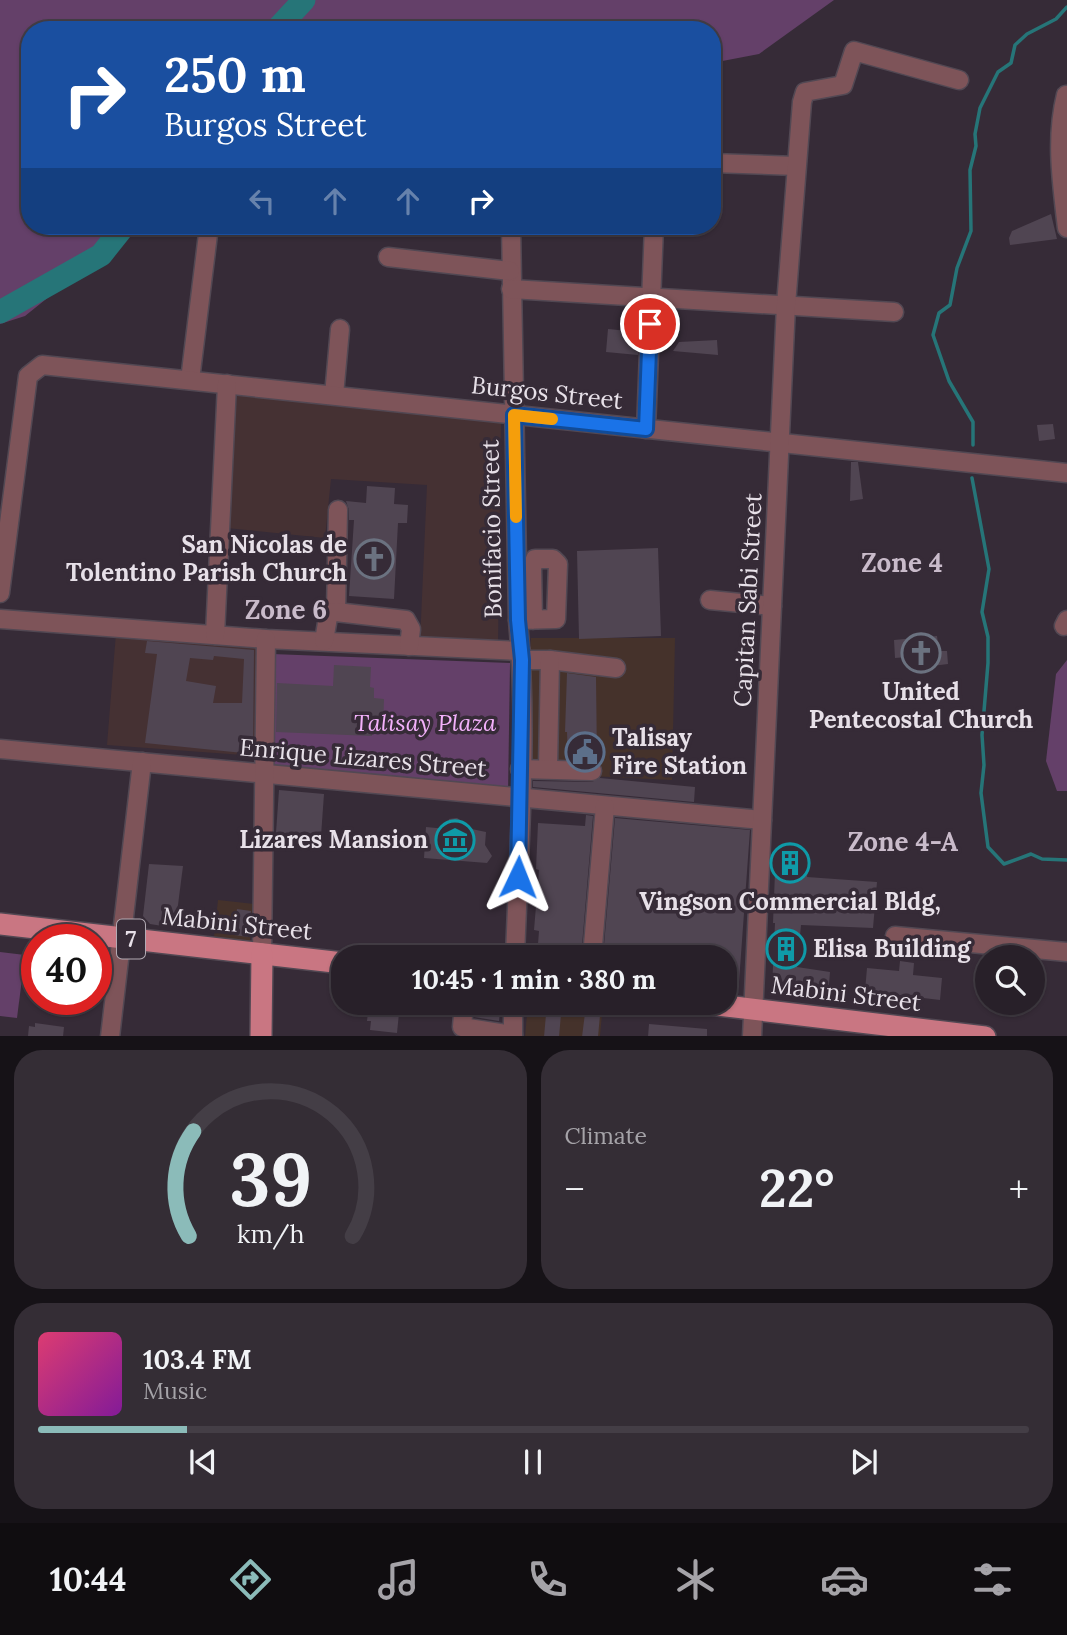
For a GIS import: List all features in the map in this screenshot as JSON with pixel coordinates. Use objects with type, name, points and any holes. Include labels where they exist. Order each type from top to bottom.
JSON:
[{"type":"main road","name":"Mabini Street","points":[[0,924],[331,961]]},
{"type":"main road","points":[[261,1036],[262,954]]},
{"type":"main road","name":"Mabini Street","points":[[737,1007],[962,1035]]},
{"type":"street","name":"Capitan Sabi Street","points":[[752,1036],[786,305],[802,102],[805,92],[843,85],[854,51],[959,80]]},
{"type":"street","points":[[1066,94],[1060,164],[1067,228]]},
{"type":"street","points":[[721,163],[796,166]]},
{"type":"street","points":[[190,380],[208,235]]},
{"type":"street","name":"Bonifacio Street","points":[[511,235],[514,415],[526,620],[521,656],[521,798],[515,945]]},
{"type":"street","points":[[646,429],[654,235]]},
{"type":"street","points":[[388,257],[511,280],[651,298],[894,312]]},
{"type":"street","points":[[334,395],[340,329]]},
{"type":"street","name":"Burgos Street","points":[[0,593],[8,472],[28,376],[42,365],[1067,473]]},
{"type":"street","points":[[215,635],[228,384]]},
{"type":"street","points":[[337,612],[338,510]]},
{"type":"street","points":[[710,600],[772,607]]},
{"type":"street","points":[[324,641],[328,617],[337,612],[406,620],[411,629],[409,646]]},
{"type":"street","points":[[0,619],[266,639],[409,646],[617,668]]},
{"type":"street","points":[[262,954],[266,639]]},
{"type":"street","points":[[548,768],[550,660]]},
{"type":"street","name":"Enrique Lizares Street","points":[[0,750],[762,820]]},
{"type":"street","points":[[110,1036],[142,762]]},
{"type":"street","points":[[520,769],[592,771]]},
{"type":"street","points":[[593,945],[605,806]]},
{"type":"street","points":[[895,936],[1067,952]]},
{"type":"street","points":[[462,1015],[461,1027],[513,1036],[513,1015]]},
{"type":"shaded area","points":[[237,394],[501,422],[498,645],[420,642],[427,485],[331,479],[325,538],[227,528]]},
{"type":"shaded area","points":[[116,633],[259,645],[256,756],[107,745]]},
{"type":"shaded area","points":[[531,638],[675,638],[672,780],[529,773]]},
{"type":"shaded area","points":[[218,900],[254,904],[250,941],[214,937]]},
{"type":"shaded area","points":[[527,1015],[602,1015],[600,1036],[525,1036]]},
{"type":"green space","points":[[0,0],[834,0],[759,54],[721,61],[721,21],[21,21],[21,235],[117,235],[101,255],[25,316],[0,324]]},
{"type":"green space","name":"Talisay Plaza","points":[[272,654],[510,663],[508,794],[270,773]]},
{"type":"green space","points":[[1067,660],[1067,791],[1057,791],[1046,761],[1056,674]]},
{"type":"green space","points":[[0,952],[21,955],[17,1018],[0,1016]]},
{"type":"building","points":[[1051,214],[1057,239],[1010,245],[1012,231]]},
{"type":"building","points":[[608,329],[638,332],[638,355],[606,352]]},
{"type":"building","points":[[717,340],[718,355],[673,351],[679,342]]},
{"type":"building","points":[[1053,424],[1055,439],[1039,441],[1037,425]]},
{"type":"building","points":[[851,462],[858,462],[863,499],[850,501]]},
{"type":"building","name":"San Nicolas de Tolentino Parish Church","points":[[367,486],[395,488],[394,504],[408,505],[407,523],[398,523],[394,599],[349,596],[354,520],[349,520],[346,501],[366,503]]},
{"type":"building","points":[[658,548],[661,636],[579,639],[577,551]]},
{"type":"building","name":"United Pentecostal Church","points":[[937,636],[939,651],[947,651],[948,664],[932,666],[931,655],[895,658],[894,640]]},
{"type":"building","points":[[147,641],[254,650],[253,754],[145,743],[157,654],[145,653]],"holes":[[[214,656],[244,659],[242,703],[213,703],[216,686],[186,681],[190,658],[213,660]]]},
{"type":"building","points":[[334,665],[371,667],[370,687],[374,688],[374,698],[384,699],[383,731],[372,730],[372,736],[276,732],[277,683],[333,686]]},
{"type":"building","points":[[567,673],[596,677],[597,760],[568,759],[565,732]]},
{"type":"building","points":[[600,778],[695,787],[694,802],[533,787],[533,781],[592,782]]},
{"type":"building","points":[[279,790],[324,794],[320,850],[275,847]]},
{"type":"building","points":[[586,815],[593,816],[582,945],[538,945],[539,931],[534,930],[539,870],[536,869],[538,823],[585,826]]},
{"type":"building","name":"Lizares Mansion","points":[[457,818],[462,827],[486,832],[485,845],[492,856],[487,863],[424,858],[426,827],[447,829],[449,819]]},
{"type":"building","points":[[615,818],[750,830],[739,982],[737,945],[604,945]]},
{"type":"building","points":[[774,851],[809,854],[807,877],[877,882],[873,928],[801,925],[797,967],[830,972],[828,997],[772,988]]},
{"type":"building","points":[[149,864],[183,866],[175,928],[150,924],[143,916]]},
{"type":"building","points":[[237,909],[251,911],[248,937],[234,935]]},
{"type":"building","points":[[900,961],[914,963],[913,975],[942,978],[940,1000],[865,991],[867,968],[899,971]]},
{"type":"building","points":[[368,1015],[399,1015],[397,1033],[370,1030],[371,1021],[367,1021]]},
{"type":"building","points":[[474,1015],[500,1015],[499,1021]]},
{"type":"building","points":[[546,1015],[561,1015],[559,1036],[544,1036]]},
{"type":"building","points":[[585,1015],[600,1015],[598,1036],[582,1036]]},
{"type":"building","points":[[35,1023],[64,1027],[63,1036],[28,1036],[29,1026],[35,1027]]},
{"type":"building","points":[[649,1024],[707,1029],[707,1036],[648,1036]]},
{"type":"waterway","points":[[284,21],[304,0]]},
{"type":"waterway","points":[[973,445],[973,422],[949,381],[933,335],[939,313],[950,305],[957,268],[971,231],[970,170],[976,146],[975,134],[980,108],[998,72],[1011,63],[1015,45],[1027,34],[1056,19],[1067,7]]},
{"type":"waterway","points":[[0,312],[101,255],[117,235]]},
{"type":"waterway","points":[[972,478],[989,569],[982,612],[988,637],[988,663],[982,735],[984,765],[981,793],[988,847],[1004,864],[1031,854],[1042,859],[1067,860]]},
{"type":"slow traffic","points":[[516,517],[514,415],[552,419]]},
{"type":"place","name":"San Nicolas de Tolentino Parish Church","points":[[374,559]]},
{"type":"place","name":"United Pentecostal Church","points":[[921,653]]},
{"type":"place","name":"Talisay Fire Station","points":[[585,752]]},
{"type":"place","name":"Lizares Mansion","points":[[455,840]]},
{"type":"place","name":"Vingson Commercial Bldg,","points":[[790,863]]},
{"type":"place","name":"Elisa Building","points":[[786,949]]},
{"type":"district","name":"Zone 4","points":[[902,563]]},
{"type":"district","name":"Zone 6","points":[[286,610]]},
{"type":"district","name":"Zone 4-A","points":[[903,842]]},
{"type":"route","points":[[518,877],[522,660],[518,620],[514,415],[646,429],[650,324]]}]
